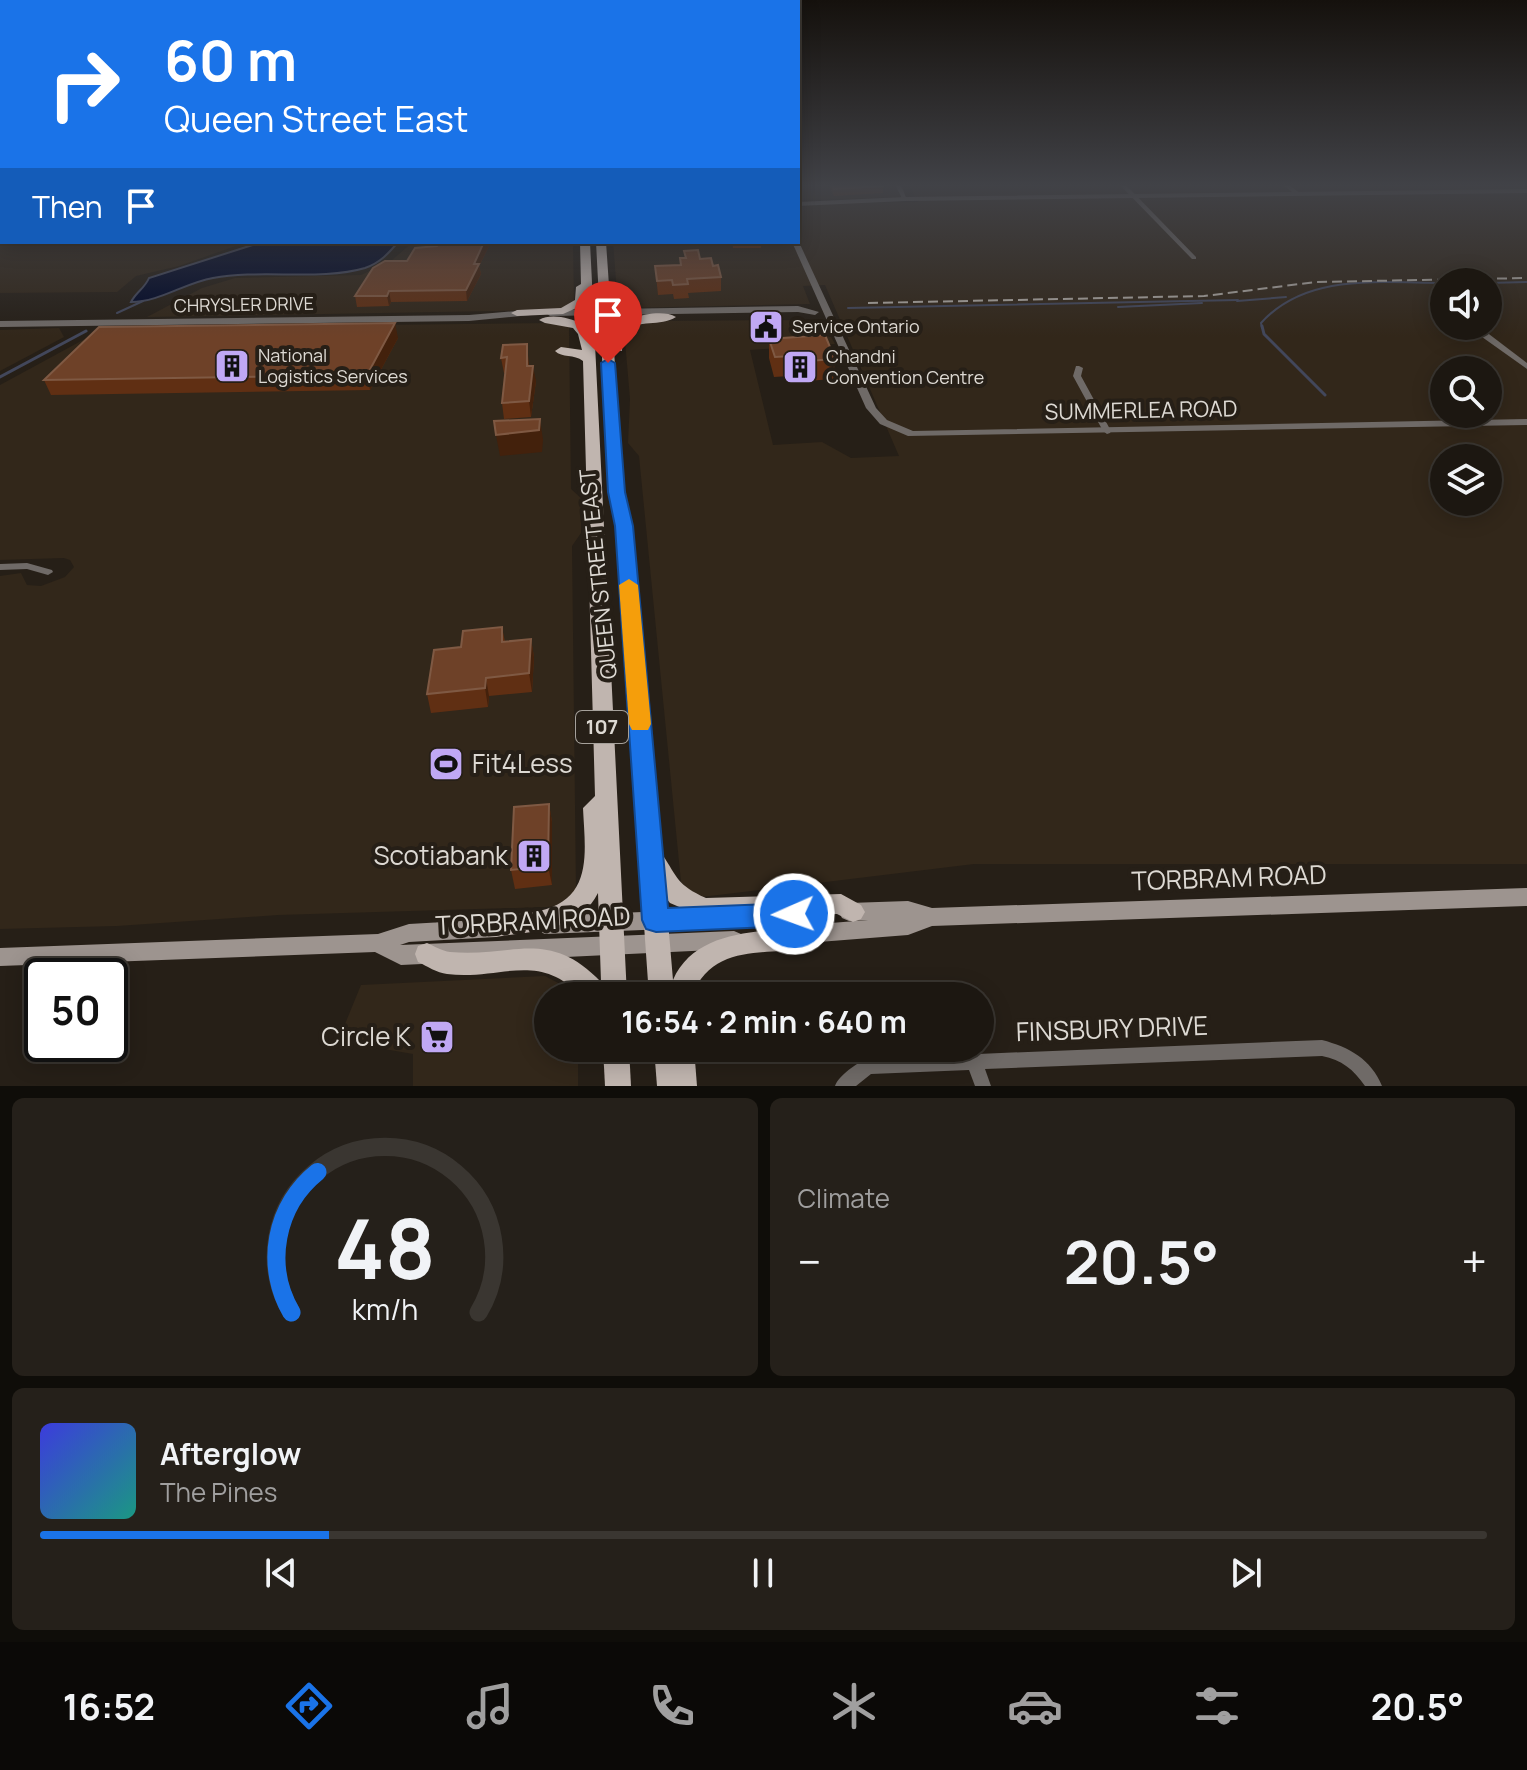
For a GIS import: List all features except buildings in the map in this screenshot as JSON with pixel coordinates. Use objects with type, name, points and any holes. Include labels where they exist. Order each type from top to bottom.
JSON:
[{"type":"main road","name":"QUEEN STREET EAST","points":[[585,244],[587,316],[624,526],[661,982]]},
{"type":"main road","name":"QUEEN STREET EAST","points":[[601,244],[605,315],[595,356],[605,800],[613,982]]},
{"type":"main road","points":[[516,316],[558,312],[576,306],[581,300],[581,287],[586,285]]},
{"type":"main road","points":[[516,316],[570,323],[582,329],[595,356],[619,358],[617,330],[621,325],[670,317]]},
{"type":"main road","points":[[492,928],[540,922],[562,915],[585,897],[595,878],[594,808],[605,800]]},
{"type":"main road","points":[[647,817],[652,826],[656,866],[661,876],[678,896],[692,904],[705,908],[841,904],[853,912]]},
{"type":"main road","name":"TORBRAM ROAD","points":[[657,932],[853,912],[908,910],[932,917],[1527,897]]},
{"type":"main road","name":"TORBRAM ROAD","points":[[378,943],[401,956],[611,934],[812,934],[908,926],[932,917]]},
{"type":"main road","name":"TORBRAM ROAD","points":[[0,957],[378,943],[409,933],[492,928],[611,934]]},
{"type":"main road","points":[[684,982],[687,975],[714,950],[728,945],[805,938],[812,934]]},
{"type":"main road","points":[[427,954],[446,963],[543,959],[558,964],[585,982]]},
{"type":"main road","points":[[613,1062],[612,1071],[618,1082]]},
{"type":"main road","points":[[668,1062],[670,1086]]},
{"type":"main road","points":[[682,1062],[684,1086]]},
{"type":"street","points":[[1172,236],[1194,258]]},
{"type":"street","name":"SUMMERLEA ROAD","points":[[797,244],[877,418],[887,425],[925,436],[1527,422]]},
{"type":"street","points":[[605,315],[784,309],[815,312]]},
{"type":"street","points":[[605,315],[800,315],[827,311]]},
{"type":"street","name":"CHRYSLER DRIVE","points":[[0,324],[488,316],[494,320],[516,316],[605,315]]},
{"type":"street","points":[[1491,340],[1527,367]]},
{"type":"street","points":[[1079,368],[1077,376],[1107,431]]},
{"type":"street","points":[[0,567],[27,566],[48,572]]},
{"type":"street","name":"FINSBURY DRIVE","points":[[994,1059],[1322,1048],[1343,1052],[1357,1061],[1374,1086]]},
{"type":"street","name":"FINSBURY DRIVE","points":[[843,1086],[868,1066],[939,1062]]},
{"type":"street","points":[[975,1062],[983,1086]]},
{"type":"shaded area","points":[[800,236],[1527,236],[1527,864],[974,864],[701,897],[692,894],[681,882],[639,456],[628,443],[630,399],[624,329],[642,321],[822,320],[835,344],[750,350],[773,445],[822,442],[851,458],[899,456],[825,285],[803,286],[810,304],[623,308],[618,305],[613,244],[800,244]]},
{"type":"shaded area","points":[[0,244],[241,244],[179,266],[136,276],[117,292],[0,293]]},
{"type":"shaded area","points":[[411,244],[573,244],[574,303],[556,310],[147,317],[202,288],[235,278],[361,275],[391,261]]},
{"type":"shaded area","points":[[555,323],[569,326],[571,489],[582,499],[581,533],[572,546],[576,891],[557,906],[547,907],[278,915],[117,926],[0,929],[0,576],[21,573],[27,585],[41,586],[65,577],[74,567],[70,560],[64,558],[0,560],[0,385],[105,328]]},
{"type":"shaded area","points":[[59,328],[64,337],[0,371],[0,330]]},
{"type":"shaded area","points":[[545,976],[556,982],[534,982],[534,1062],[578,1062],[578,1086],[413,1086],[413,1054],[338,1041],[361,985]]},
{"type":"water","points":[[256,244],[396,244],[380,260],[348,272],[213,278],[152,299],[131,302],[149,278]]},
{"type":"waterway","points":[[1262,328],[1261,323],[1279,307],[1300,295],[1323,288],[1371,282],[1430,283]]},
{"type":"waterway","points":[[1502,283],[1527,282]]},
{"type":"waterway","points":[[1237,301],[1286,297]]},
{"type":"waterway","points":[[848,308],[1238,300]]},
{"type":"waterway","points":[[117,313],[143,301]]},
{"type":"waterway","points":[[1118,307],[1202,303]]},
{"type":"waterway","points":[[1262,326],[1264,334],[1325,395]]},
{"type":"waterway","points":[[0,377],[86,331]]},
{"type":"railway","points":[[868,303],[1204,296],[1316,282],[1527,278]]},
{"type":"slow traffic","points":[[629,585],[640,724]]},
{"type":"place","name":"Service Ontario","points":[[766,327]]},
{"type":"place","name":"National Logistics Services","points":[[232,366]]},
{"type":"place","name":"Chandni Convention Centre","points":[[800,367]]},
{"type":"place","name":"Fit4Less","points":[[446,764]]},
{"type":"place","name":"Scotiabank","points":[[534,856]]},
{"type":"place","name":"Circle K","points":[[437,1037]]},
{"type":"route","points":[[608,363],[616,492],[624,526],[656,920],[794,914]]}]
